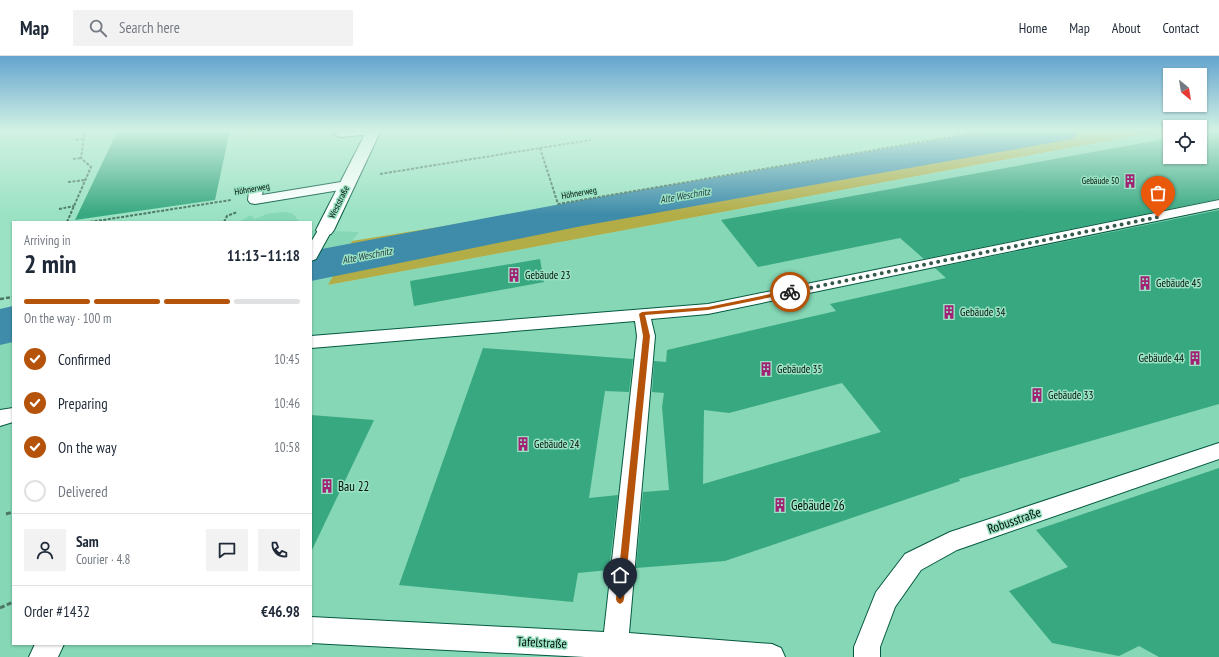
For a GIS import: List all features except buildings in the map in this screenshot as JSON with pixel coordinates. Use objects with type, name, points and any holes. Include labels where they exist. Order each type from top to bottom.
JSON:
[{"type":"street","name":"Weststraße","points":[[325,230],[361,158]]},
{"type":"lane","points":[[255,193],[255,200],[349,182]]},
{"type":"lane","points":[[312,342],[708,308],[1219,204]]},
{"type":"lane","points":[[313,253],[325,230]]},
{"type":"lane","points":[[615,646],[646,336],[642,314]]},
{"type":"lane","points":[[0,418],[12,415]]},
{"type":"lane","name":"Robusstraße","points":[[867,657],[867,647],[885,600],[913,562],[950,542],[1219,452]]},
{"type":"lane","name":"Tafelstraße","points":[[312,630],[615,646],[772,657]]},
{"type":"lane","points":[[42,657],[50,645]]},
{"type":"path","points":[[73,160],[81,158]]},
{"type":"path","points":[[67,221],[90,167],[81,158]]},
{"type":"path","points":[[349,182],[484,158]]},
{"type":"path","name":"Höhnerweg","points":[[543,158],[558,204],[828,158]]},
{"type":"path","points":[[68,182],[85,180]]},
{"type":"path","name":"Höhnerweg","points":[[96,221],[255,193]]},
{"type":"path","points":[[59,209],[74,206]]},
{"type":"path","points":[[0,299],[12,297]]},
{"type":"path","points":[[6,514],[12,512]]},
{"type":"path","points":[[0,608],[12,602]]},
{"type":"shaded area","points":[[858,158],[1014,158],[328,285],[352,241]]},
{"type":"shaded area","points":[[1015,158],[1163,158],[1163,164],[1207,164],[1207,158],[1219,158],[1219,657],[0,657],[0,342],[12,339],[12,645],[312,645],[312,230],[359,232],[352,241],[329,285]]},
{"type":"shaded area","points":[[284,212],[293,214],[299,221],[241,221],[251,215],[255,219],[267,214]]},
{"type":"waterway","name":"Alte Weschnitz","points":[[312,266],[582,213],[899,158]]},
{"type":"waterway","name":"Alte Weschnitz","points":[[0,327],[12,324]]},
{"type":"way so far","points":[[790,292],[1158,217]]},
{"type":"place","name":"Gebäude 50","points":[[1130,181]]},
{"type":"place","name":"Gebäude 23","points":[[514,275]]},
{"type":"place","name":"Gebäude 45","points":[[1145,283]]},
{"type":"place","name":"Gebäude 34","points":[[949,312]]},
{"type":"place","name":"Gebäude 44","points":[[1195,358]]},
{"type":"place","name":"Gebäude 35","points":[[766,369]]},
{"type":"place","name":"Gebäude 33","points":[[1037,395]]},
{"type":"place","name":"Gebäude 24","points":[[523,444]]},
{"type":"place","name":"Bau 22","points":[[327,486]]},
{"type":"place","name":"Gebäude 26","points":[[780,505]]},
{"type":"route","points":[[620,599],[646,336],[642,314],[708,308],[790,292]]}]
